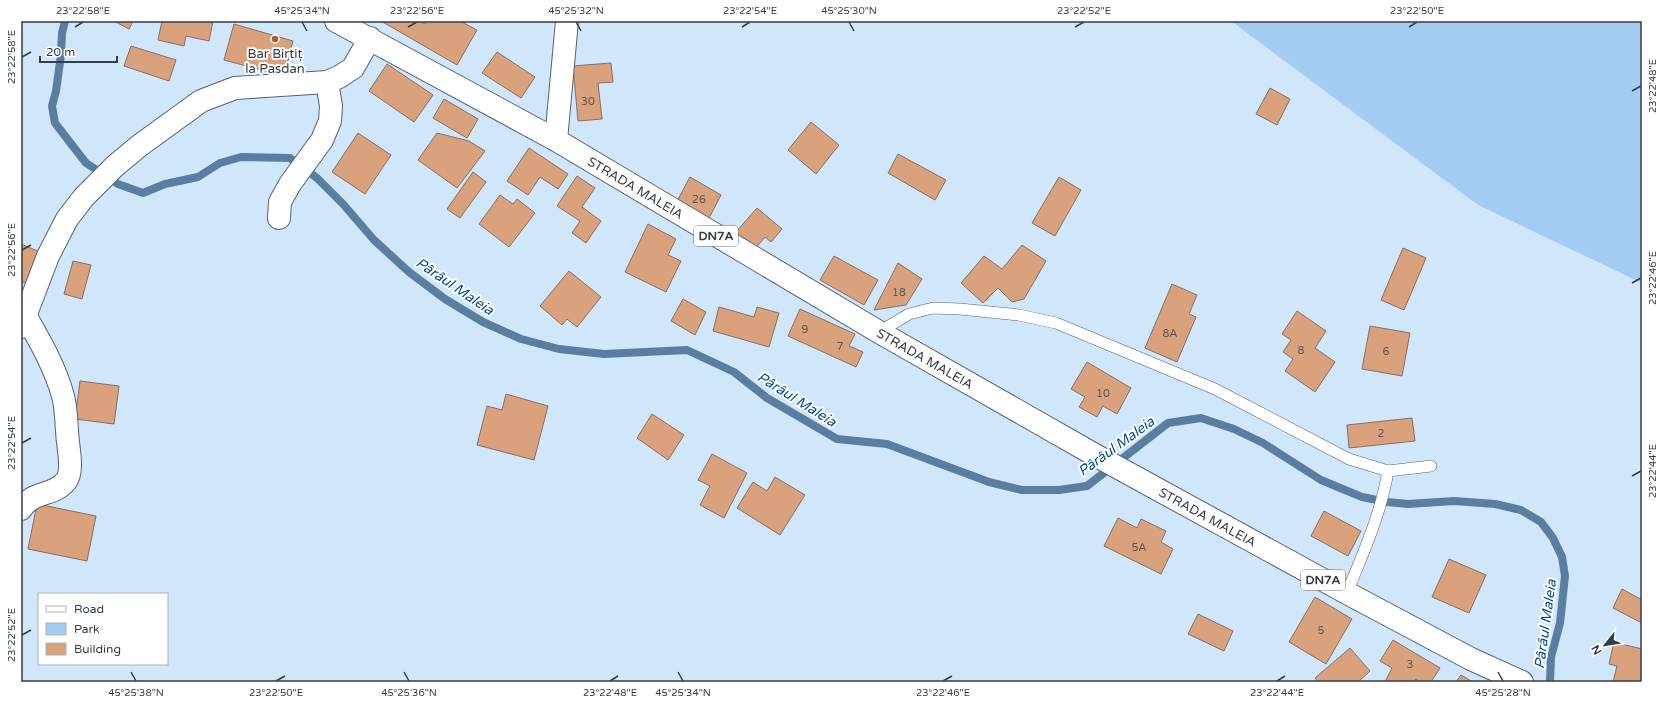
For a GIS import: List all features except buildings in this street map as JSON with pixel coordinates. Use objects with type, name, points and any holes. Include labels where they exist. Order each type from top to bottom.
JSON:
[{"type":"main road","name":"STRADA MALEIA","points":[[336,21],[370,38],[556,140],[879,332],[1139,480],[1471,659],[1515,679]]},
{"type":"main road","points":[[556,140],[567,21]]},
{"type":"main road","points":[[21,509],[27,500],[39,494],[58,489],[67,479],[70,460],[63,397],[54,369],[23,321],[48,256],[67,219],[84,197],[115,166],[168,124],[201,101],[235,88],[327,82],[339,77],[352,68],[370,38]]},
{"type":"main road","points":[[279,218],[280,202],[292,180],[322,140],[330,121],[331,106],[327,82]]},
{"type":"lane","points":[[879,332],[909,314],[933,308],[1019,315],[1056,323],[1215,389],[1349,459],[1388,471],[1431,466]]},
{"type":"lane","points":[[1347,593],[1374,526],[1388,471]]},
{"type":"green space","points":[[1231,21],[1642,21],[1642,283],[1478,205]]},
{"type":"waterway","name":"Pârâul Maleia","points":[[65,21],[62,33],[61,55],[56,91],[52,106],[55,123],[86,163],[118,184],[143,193],[165,184],[198,177],[220,163],[241,157],[290,158],[317,178],[343,204],[374,240],[409,272],[445,299],[483,322],[521,339],[559,349],[604,354],[687,350],[734,372],[767,398],[837,439],[887,444],[989,482],[1022,490],[1059,490],[1087,486],[1168,423],[1201,418],[1234,429],[1263,443],[1321,480],[1362,497],[1408,504],[1454,501],[1495,504],[1521,510],[1541,522],[1553,538],[1562,557],[1565,576],[1560,623],[1551,657],[1550,682]]},
{"type":"place","name":"Bar Birtiț la Pasdan","points":[[275,39]]}]
